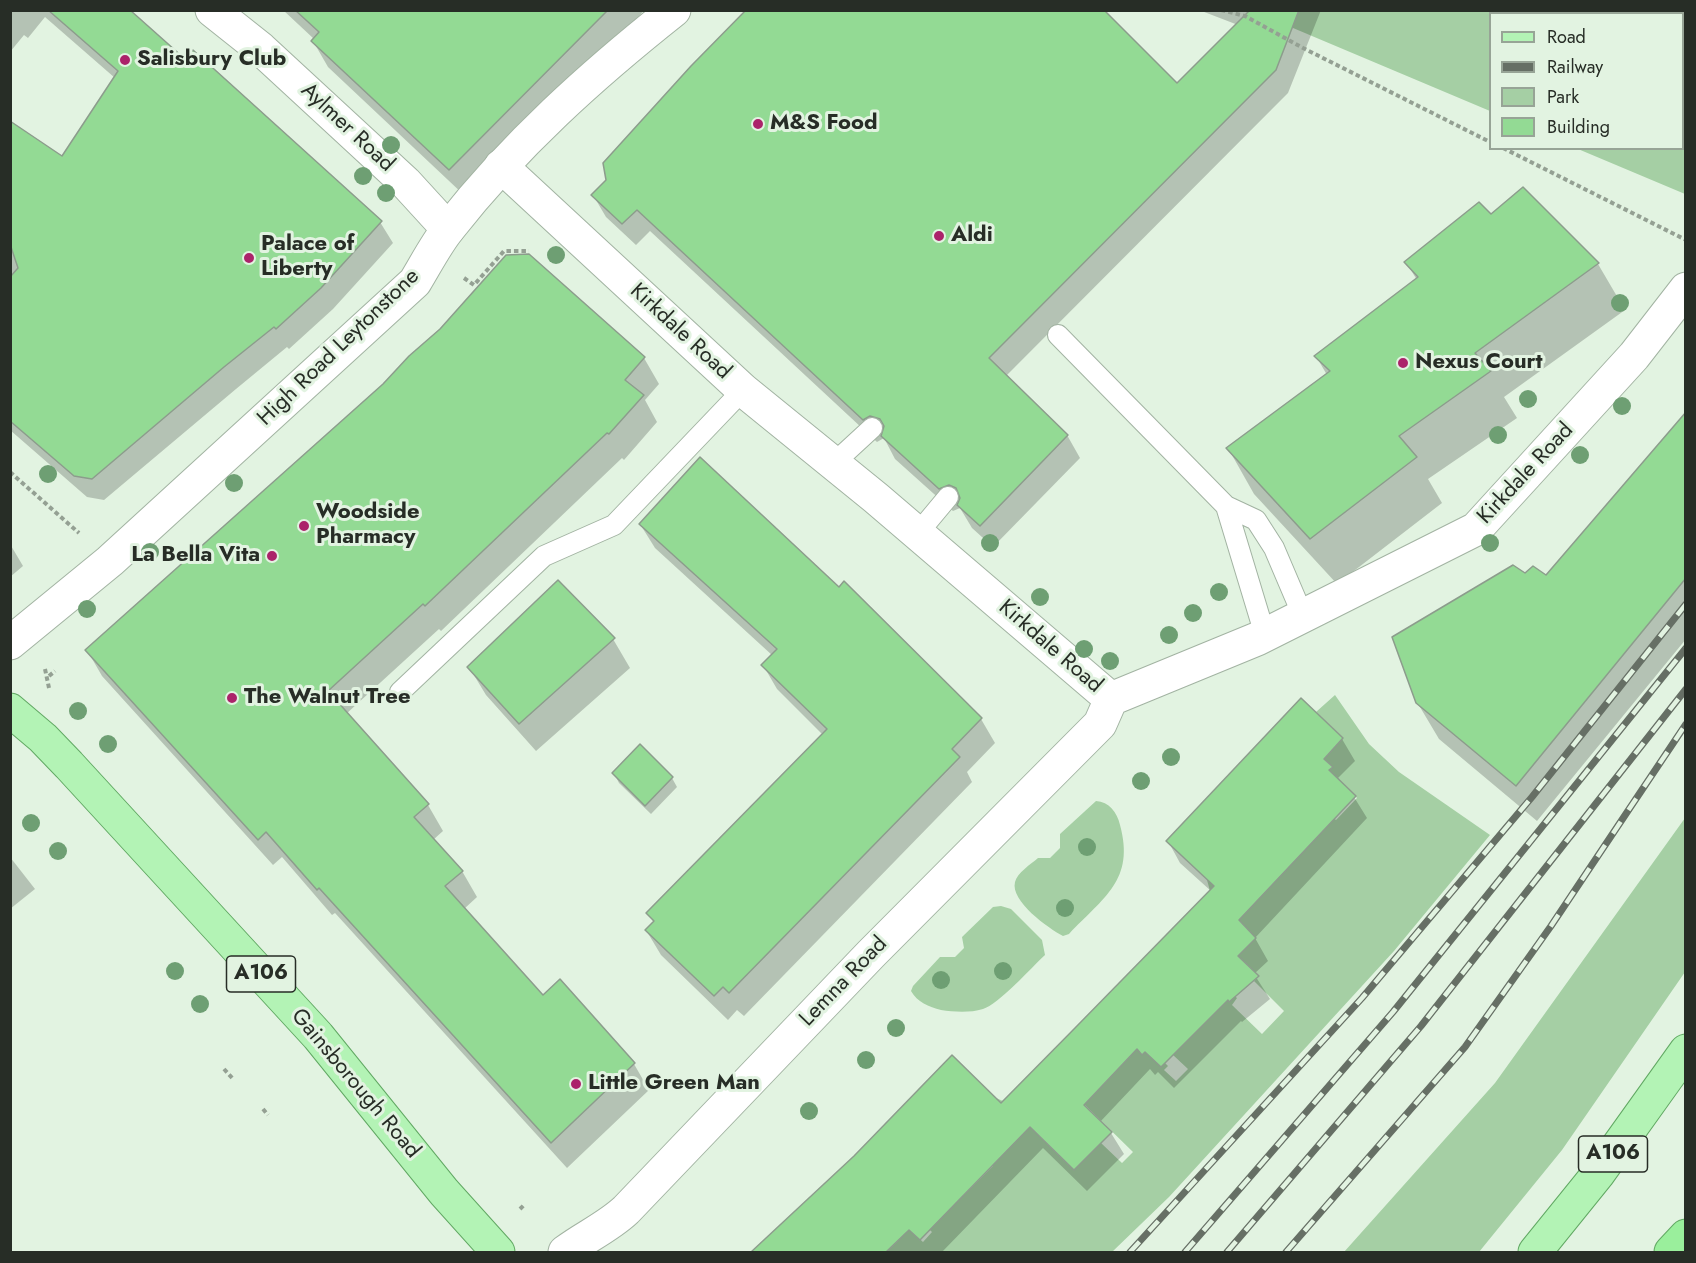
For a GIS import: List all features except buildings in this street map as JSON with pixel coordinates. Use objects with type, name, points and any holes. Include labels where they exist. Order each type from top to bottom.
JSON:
[{"type":"highway","points":[[1671,1252],[1686,1236]]},
{"type":"main road","name":"Gainsborough Road","points":[[10,710],[43,738],[69,765],[318,1036],[444,1191],[498,1252]]},
{"type":"main road","name":"A106","points":[[1535,1252],[1598,1174],[1686,1051]]},
{"type":"street","name":"Aylmer Road","points":[[212,10],[261,49],[388,166],[448,229]]},
{"type":"street","name":"High Road Leytonstone","points":[[10,643],[110,561],[415,282],[448,229],[501,166],[554,112],[674,10]]},
{"type":"street","name":"Kirkdale Road","points":[[501,166],[743,390],[918,533],[1111,699],[1265,635],[1476,529],[1634,356],[1686,289]]},
{"type":"street","name":"Lemna Road","points":[[565,1252],[590,1234],[610,1224],[626,1210],[871,954],[1100,724],[1111,699]]},
{"type":"lane","points":[[1058,335],[1226,506],[1256,520],[1274,548],[1303,616]]},
{"type":"lane","points":[[400,692],[544,556],[614,525],[743,390]]},
{"type":"lane","points":[[834,463],[872,428]]},
{"type":"lane","points":[[918,533],[948,497]]},
{"type":"lane","points":[[1226,506],[1265,635]]},
{"type":"path","points":[[1221,10],[1245,16],[1303,48],[1489,141]]},
{"type":"path","points":[[1507,150],[1686,240]]},
{"type":"path","points":[[464,277],[474,285],[504,251],[526,251]]},
{"type":"path","points":[[10,472],[70,525]]},
{"type":"path","points":[[50,676],[56,671]]},
{"type":"path","points":[[224,1070],[234,1080]]},
{"type":"path","points":[[263,1109],[268,1115]]},
{"type":"path","points":[[520,1209],[525,1204]]},
{"type":"green space","points":[[1246,11],[1685,11],[1685,194],[1580,150],[1684,150],[1684,12],[1489,12],[1489,111],[1293,28]]},
{"type":"green space","points":[[1335,695],[1369,744],[1399,772],[1490,835],[1394,951],[1169,1197],[1112,1252],[886,1252],[900,1239],[884,1223],[893,1214],[923,1242],[932,1232],[910,1211],[964,1195],[993,1166],[961,1134],[996,1098],[1003,1101],[1074,1170],[1101,1143],[1122,1163],[1133,1152],[1084,1104],[1137,1049],[1142,1054],[1149,1047],[1168,1066],[1164,1070],[1176,1081],[1188,1069],[1173,1055],[1199,1029],[1219,981],[1237,998],[1232,1005],[1262,1034],[1284,1011],[1254,981],[1259,976],[1238,956],[1256,938],[1210,891],[1207,880],[1228,859],[1325,810],[1336,820],[1357,798],[1346,786],[1323,777],[1332,767],[1324,759],[1343,738],[1316,712]]},
{"type":"green space","points":[[1096,801],[1112,808],[1120,825],[1124,844],[1120,874],[1104,898],[1069,934],[1063,936],[1048,927],[1024,905],[1018,897],[1015,882],[1021,872],[1038,858],[1050,858],[1060,848],[1060,834]]},
{"type":"green space","points":[[1685,818],[1685,972],[1562,1150],[1479,1252],[1344,1252],[1495,1083]]},
{"type":"green space","points":[[1001,906],[1011,909],[1042,940],[1045,955],[1006,993],[983,1009],[962,1012],[941,1010],[920,1001],[911,991],[913,986],[940,957],[955,957],[964,948],[962,937],[993,907]]},
{"type":"railway","points":[[1130,1252],[1362,998],[1532,797],[1686,604]]},
{"type":"railway","points":[[1185,1252],[1393,1012],[1686,648]]},
{"type":"railway","points":[[1227,1252],[1421,1026],[1686,689]]},
{"type":"railway","points":[[1286,1252],[1465,1047],[1551,926],[1686,724]]},
{"type":"place","name":"Salisbury Club","points":[[125,60]]},
{"type":"place","name":"M&S Food","points":[[758,124]]},
{"type":"place","name":"Aldi","points":[[939,236]]},
{"type":"place","name":"Palace of Liberty","points":[[249,258]]},
{"type":"place","name":"Nexus Court","points":[[1403,363]]},
{"type":"place","name":"Woodside Pharmacy","points":[[304,526]]},
{"type":"place","name":"La Bella Vita","points":[[272,556]]},
{"type":"place","name":"The Walnut Tree","points":[[232,698]]},
{"type":"place","name":"Little Green Man","points":[[576,1084]]}]
